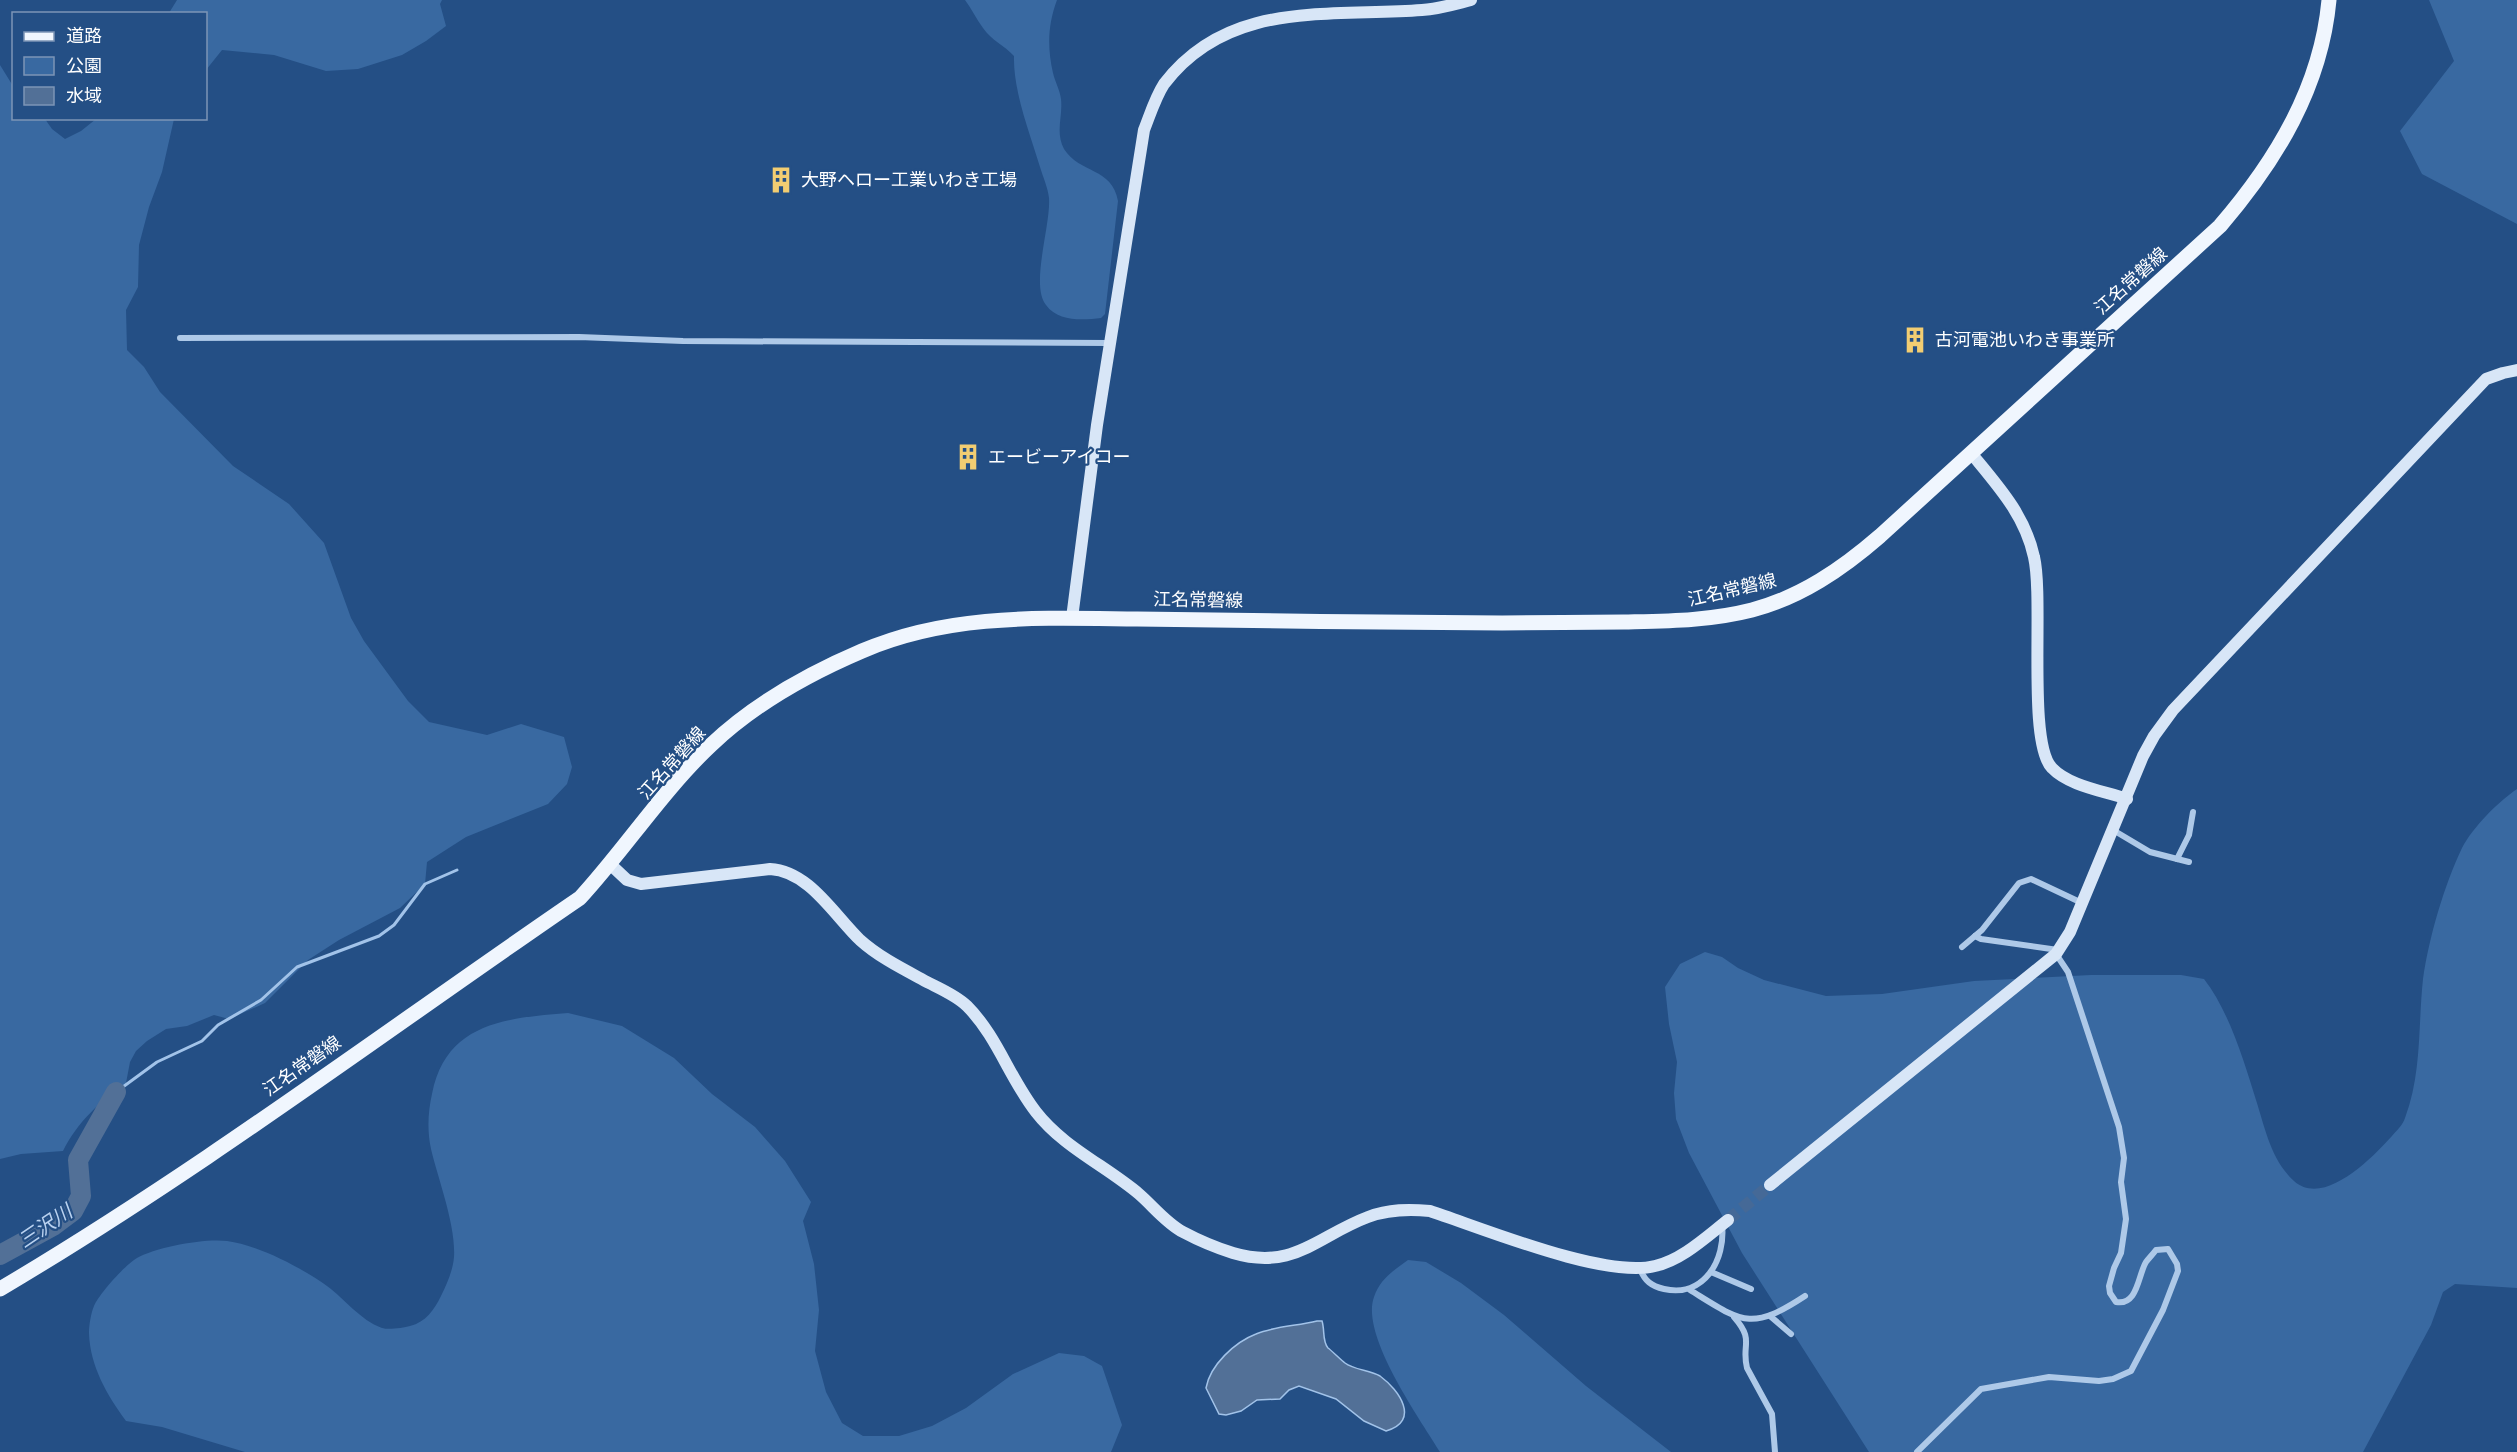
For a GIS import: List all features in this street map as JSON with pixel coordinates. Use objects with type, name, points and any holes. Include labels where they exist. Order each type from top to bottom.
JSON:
[{"type":"main road","name":"江名常磐線","points":[[0,1289],[64,1251],[174,1179],[580,898],[611,865],[711,744],[774,697],[864,650],[930,629],[985,620],[1072,618],[1556,623],[1695,621],[1789,598],[1849,563],[2220,226],[2248,194],[2294,121],[2312,81],[2329,0]]},
{"type":"street","points":[[1072,618],[1110,343],[1144,130],[1163,85],[1192,52],[1229,27],[1263,16],[1331,11],[1424,10],[1471,0]]},
{"type":"street","points":[[180,338],[579,337],[683,341],[1110,343]]},
{"type":"street","points":[[1770,1185],[2057,952],[2070,932],[2143,756],[2173,710],[2486,380],[2517,370]]},
{"type":"street","points":[[1971,453],[2020,516],[2027,530],[2035,559],[2042,752],[2052,769],[2059,773],[2079,783],[2127,799]]},
{"type":"street","points":[[2177,859],[2189,835],[2193,812]]},
{"type":"street","points":[[2114,830],[2150,852],[2188,862]]},
{"type":"street","points":[[611,865],[627,880],[641,884],[770,869],[789,873],[818,894],[867,945],[894,965],[965,1004],[988,1033],[1036,1112],[1053,1131],[1139,1194],[1182,1232],[1232,1252],[1261,1259],[1274,1258],[1306,1250],[1368,1217],[1398,1209],[1414,1209],[1430,1211],[1572,1258],[1622,1268],[1640,1269],[1657,1266],[1673,1259],[1725,1222]]},
{"type":"street","points":[[1962,947],[1975,936],[2019,883],[2028,878],[2082,903]]},
{"type":"street","points":[[1975,936],[2057,952]]},
{"type":"street","points":[[1917,1452],[1981,1389],[1998,1384],[2020,1384],[2049,1377],[2098,1381],[2113,1379],[2131,1371],[2163,1310],[2178,1271],[2177,1264],[2168,1249],[2156,1250],[2146,1263],[2138,1285],[2129,1300],[2121,1304],[2116,1302],[2110,1293],[2109,1286],[2121,1253],[2126,1219],[2121,1182],[2124,1158],[2120,1127],[2068,972],[2057,952]]},
{"type":"street","points":[[1640,1269],[1651,1284],[1680,1292],[1690,1290],[1711,1272],[1720,1252],[1725,1222]]},
{"type":"street","points":[[1711,1272],[1751,1289]]},
{"type":"street","points":[[1690,1290],[1734,1317],[1741,1325],[1748,1339],[1745,1360],[1747,1368],[1772,1414],[1775,1452]]},
{"type":"street","points":[[1734,1317],[1744,1319],[1770,1317],[1805,1296]]},
{"type":"street","points":[[1770,1317],[1791,1334]]},
{"type":"green space","points":[[177,0],[442,0],[440,4],[446,26],[402,55],[358,69],[326,71],[274,55],[222,50],[207,69],[207,12],[170,12]]},
{"type":"green space","points":[[965,0],[1057,0],[1050,27],[1049,45],[1053,73],[1061,99],[1061,143],[1078,163],[1109,182],[1115,190],[1118,201],[1105,314],[1101,318],[1071,319],[1064,317],[1051,311],[1042,296],[1040,269],[1049,198],[1019,98],[1014,56],[987,32]]},
{"type":"green space","points":[[2429,0],[2517,0],[2517,224],[2422,174],[2400,131],[2454,61]]},
{"type":"green space","points":[[0,65],[12,84],[12,120],[46,120],[52,129],[65,139],[81,131],[95,120],[174,120],[162,172],[149,207],[139,245],[138,287],[126,310],[127,350],[144,367],[160,392],[233,466],[289,504],[324,543],[351,618],[364,641],[408,701],[429,722],[487,735],[521,724],[564,737],[572,767],[567,784],[548,804],[466,837],[427,862],[425,884],[400,908],[339,940],[308,960],[265,1003],[229,1019],[214,1015],[187,1026],[166,1029],[147,1041],[136,1051],[130,1062],[126,1083],[90,1113],[63,1151],[21,1154],[0,1159]]},
{"type":"green space","points":[[2517,789],[2517,1288],[2455,1284],[2443,1292],[2431,1325],[2363,1452],[1869,1452],[1742,1253],[1689,1153],[1676,1119],[1674,1093],[1677,1062],[1669,1024],[1665,987],[1680,964],[1705,952],[1722,957],[1738,968],[1764,980],[1826,996],[1882,994],[1974,981],[2091,975],[2181,975],[2204,979],[2221,1006],[2235,1037],[2274,1154],[2294,1181],[2306,1188],[2319,1188],[2333,1184],[2361,1167],[2404,1121],[2417,1066],[2423,979],[2433,929],[2443,895],[2467,840],[2486,816]]},
{"type":"green space","points":[[568,1013],[622,1026],[674,1058],[712,1094],[755,1127],[785,1161],[811,1202],[803,1221],[814,1264],[819,1310],[815,1351],[826,1392],[842,1423],[863,1436],[899,1436],[932,1426],[966,1408],[1013,1374],[1059,1353],[1084,1356],[1102,1366],[1122,1425],[1111,1452],[245,1452],[162,1427],[126,1421],[112,1401],[96,1368],[90,1345],[90,1319],[97,1301],[120,1273],[132,1261],[156,1250],[206,1241],[239,1243],[266,1252],[305,1272],[327,1286],[360,1315],[382,1328],[407,1327],[429,1315],[443,1291],[454,1257],[452,1231],[429,1135],[428,1121],[432,1094],[439,1070],[451,1052],[465,1038],[482,1028],[523,1018]]},
{"type":"green space","points":[[1408,1260],[1426,1262],[1461,1283],[1504,1315],[1586,1386],[1671,1452],[1440,1452],[1383,1354],[1372,1313],[1374,1297],[1380,1285]]},
{"type":"water","points":[[1322,1321],[1324,1339],[1328,1348],[1349,1365],[1380,1376],[1394,1389],[1403,1405],[1404,1413],[1397,1426],[1386,1431],[1364,1421],[1336,1399],[1299,1386],[1289,1390],[1280,1399],[1257,1400],[1241,1411],[1226,1415],[1219,1414],[1206,1388],[1208,1379],[1225,1355],[1256,1334]]},
{"type":"waterway","points":[[116,1092],[157,1062],[202,1041],[218,1025],[261,1000],[297,967],[379,936],[394,925],[425,884],[457,870]]},
{"type":"waterway","name":"三沢川","points":[[0,1255],[53,1226],[73,1211],[81,1196],[78,1160],[116,1092]]},
{"type":"tunnel","points":[[1728,1220],[1770,1185]]},
{"type":"place","name":"大野ヘロー工業いわき工場","points":[[781,180]]},
{"type":"place","name":"古河電池いわき事業所","points":[[1915,340]]},
{"type":"place","name":"エービーアイコー","points":[[968,457]]}]
